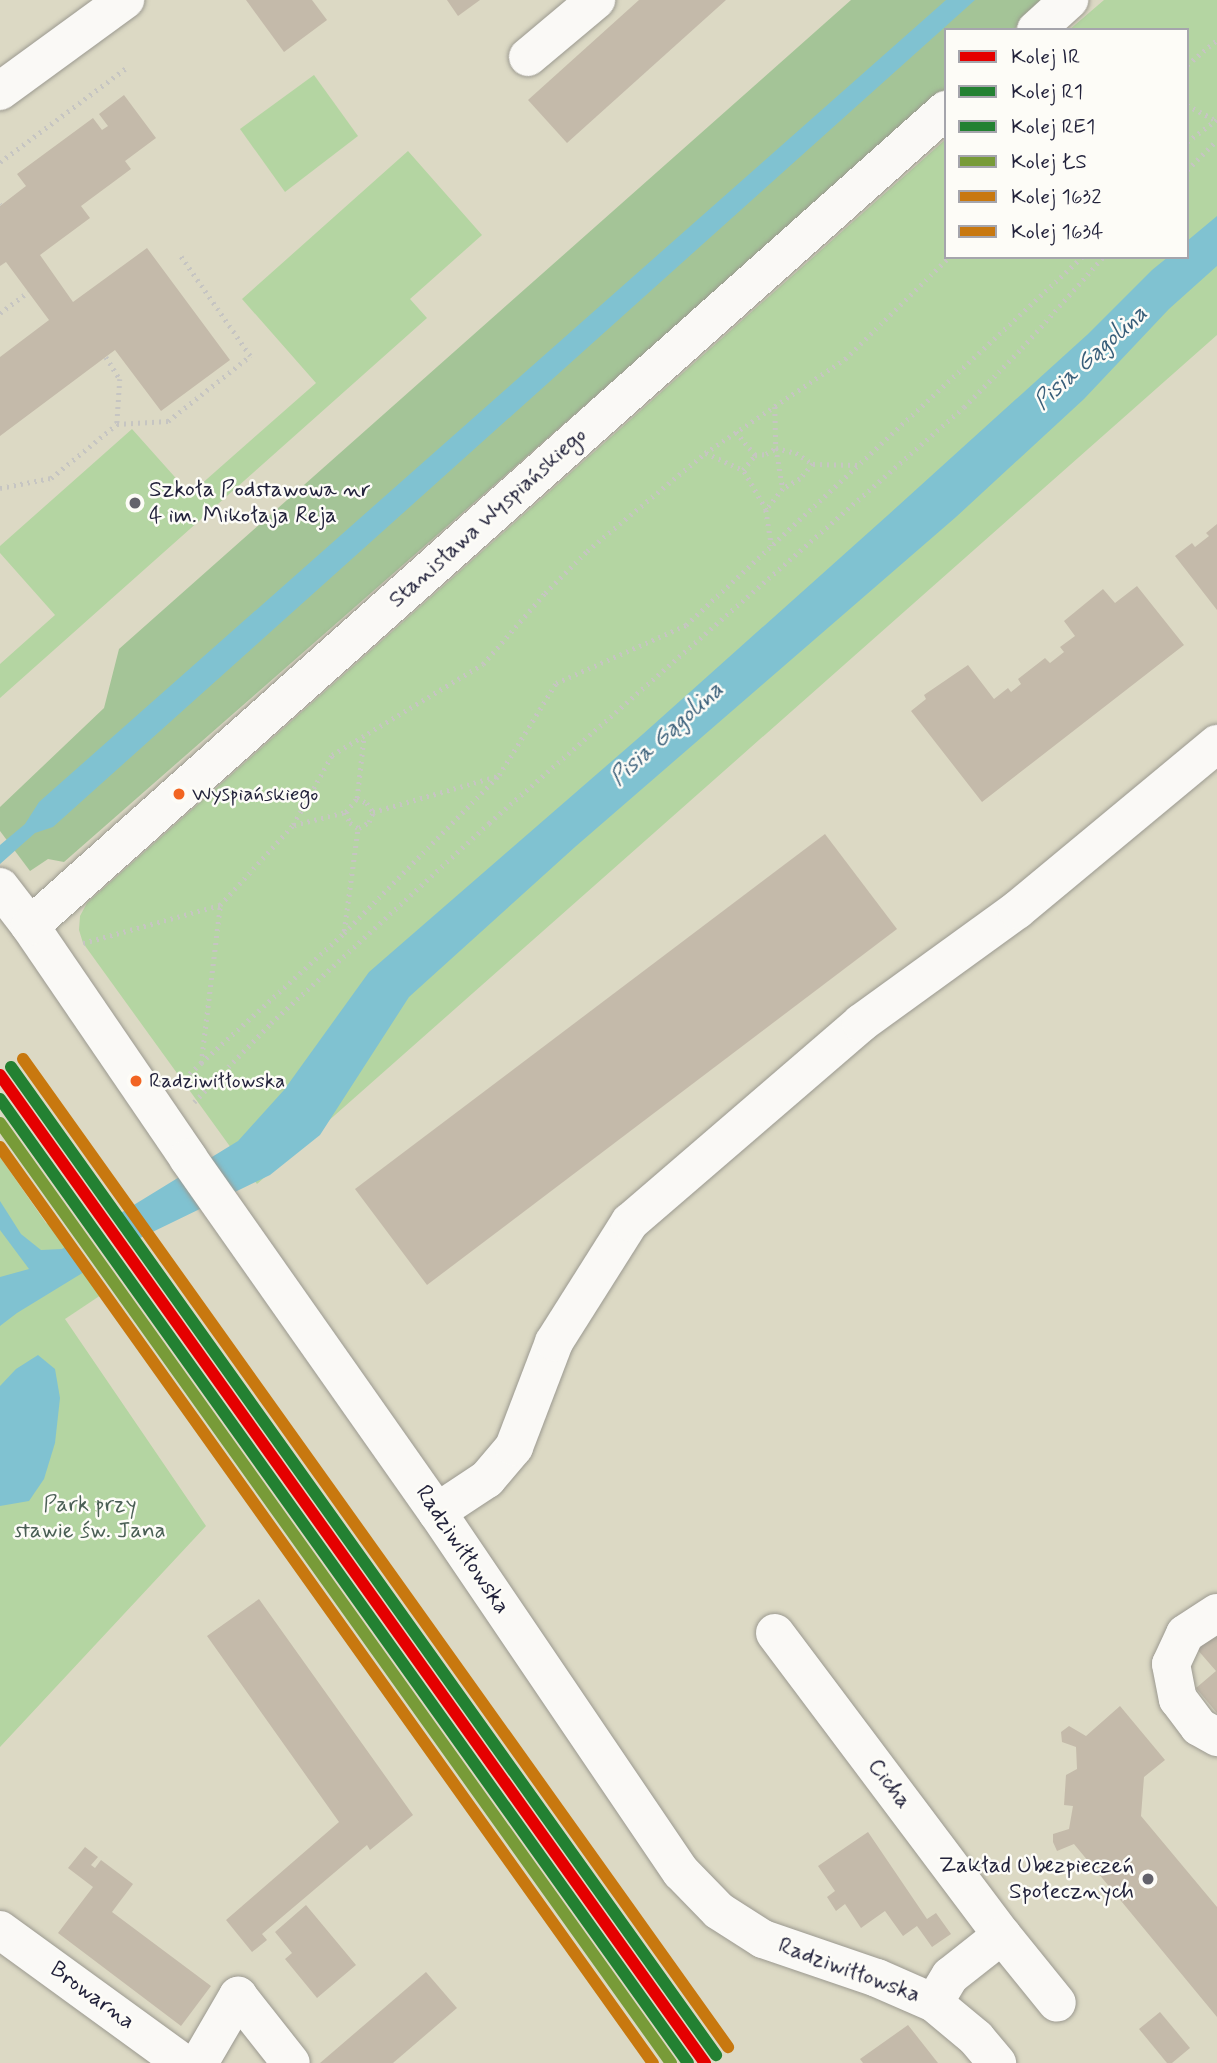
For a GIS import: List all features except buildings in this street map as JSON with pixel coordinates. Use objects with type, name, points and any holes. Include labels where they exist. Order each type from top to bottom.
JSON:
[{"type":"street","points":[[0,91],[125,0]]},
{"type":"street","points":[[528,57],[596,0]]},
{"type":"street","points":[[1038,28],[1069,0]]},
{"type":"street","name":"Stanisława Wyspiańskiego","points":[[14,906],[944,112]]},
{"type":"street","points":[[437,1512],[486,1479],[514,1447],[554,1342],[630,1222],[861,1023],[1017,910],[1217,744]]},
{"type":"street","name":"Radziwiłłowska","points":[[14,906],[437,1512],[681,1872],[719,1911],[763,1939],[877,1978],[934,2003],[976,2038],[997,2063]]},
{"type":"street","points":[[1217,1613],[1185,1634],[1171,1664],[1178,1699],[1199,1727],[1217,1737]]},
{"type":"street","name":"Cicha","points":[[775,1633],[1002,1935],[1057,2003]]},
{"type":"street","name":"Browarna","points":[[0,1930],[183,2063]]},
{"type":"street","points":[[934,2003],[950,1976],[1002,1935]]},
{"type":"street","points":[[199,2063],[238,1996],[291,2063]]},
{"type":"path","points":[[1189,63],[1217,40]]},
{"type":"path","points":[[0,162],[126,68]]},
{"type":"path","points":[[1189,106],[1216,120],[1189,140]]},
{"type":"path","points":[[1189,168],[1217,140]]},
{"type":"path","points":[[0,488],[51,478],[117,424],[168,421],[250,356],[179,254]]},
{"type":"path","points":[[72,946],[220,905],[293,825],[332,755],[483,664],[565,571],[705,453],[863,344],[947,259]]},
{"type":"path","points":[[172,1089],[344,933],[499,775],[556,683],[686,625],[1080,259]]},
{"type":"path","points":[[187,1111],[271,1023],[489,823],[964,407],[1022,348],[1100,259]]},
{"type":"path","points":[[0,313],[28,292]]},
{"type":"path","points":[[106,357],[120,379],[117,424]]},
{"type":"path","points":[[775,407],[778,429],[776,448],[783,489]]},
{"type":"path","points":[[736,432],[755,455]]},
{"type":"path","points":[[743,470],[755,455],[766,454],[776,448],[796,453],[813,464],[859,465]]},
{"type":"path","points":[[705,453],[743,470],[766,510],[772,547]]},
{"type":"path","points":[[766,510],[783,489],[800,479],[813,464]]},
{"type":"path","points":[[293,825],[345,811],[357,798],[364,734]]},
{"type":"path","points":[[373,812],[499,775]]},
{"type":"path","points":[[357,798],[368,803],[373,812]]},
{"type":"path","points":[[345,811],[350,823],[358,828]]},
{"type":"path","points":[[358,828],[369,822],[373,812]]},
{"type":"path","points":[[344,933],[358,828]]},
{"type":"path","points":[[201,1063],[220,905]]},
{"type":"green space","points":[[851,0],[1047,0],[1015,28],[944,28],[944,91],[64,862],[48,859],[30,871],[0,831],[0,807],[104,708],[119,649]]},
{"type":"green space","points":[[1104,0],[1217,0],[1217,335],[257,1184],[83,943],[79,930],[80,916],[87,903],[944,141],[944,259],[1189,259],[1189,28],[1071,28]]},
{"type":"green space","points":[[314,75],[358,136],[285,192],[240,129]]},
{"type":"green space","points":[[408,151],[482,235],[410,299],[427,318],[0,698],[0,664],[55,615],[0,553],[0,546],[132,429],[190,494],[316,383],[242,299]]},
{"type":"green space","name":"Park przy stawie św. Jana","points":[[0,1157],[46,1223],[58,1227],[104,1293],[65,1319],[206,1526],[0,1747]]},
{"type":"water","points":[[946,0],[975,0],[53,827],[35,833],[0,864],[0,845],[25,824],[39,802]]},
{"type":"water","name":"Pisia Gągolina","points":[[1217,216],[1217,266],[1169,309],[1084,399],[956,517],[575,847],[409,997],[320,1135],[270,1175],[138,1239],[0,1326],[0,1277],[29,1269],[0,1230],[0,1201],[21,1234],[41,1250],[62,1249],[238,1141],[284,1090],[369,972],[643,734],[888,515],[1088,334],[1152,270],[1166,259],[1189,259],[1189,239]]},
{"type":"water","points":[[38,1355],[55,1369],[60,1398],[55,1443],[44,1479],[29,1501],[0,1506],[0,1386],[16,1369]]},
{"type":"pier","points":[[118,1211],[140,1242],[90,1273],[70,1244]]},
{"type":"rail line","name":"1632","points":[[23,1059],[728,2047]]},
{"type":"rail line","name":"RE1","points":[[11,1067],[716,2055]]},
{"type":"rail line","name":"IR","points":[[0,1075],[705,2063]]},
{"type":"rail line","name":"R1","points":[[0,1099],[688,2063]]},
{"type":"rail line","name":"ŁS","points":[[0,1123],[671,2063]]},
{"type":"rail line","name":"1634","points":[[0,1147],[653,2063]]},
{"type":"place","name":"Szkoła Podstawowa nr 4 im. Mikołaja Reja","points":[[135,503]]},
{"type":"place","name":"Wyspiańskiego","points":[[179,794]]},
{"type":"place","name":"Radziwiłłowska","points":[[136,1081]]},
{"type":"place","name":"Zakład Ubezpieczeń Społecznych","points":[[1148,1879]]}]
